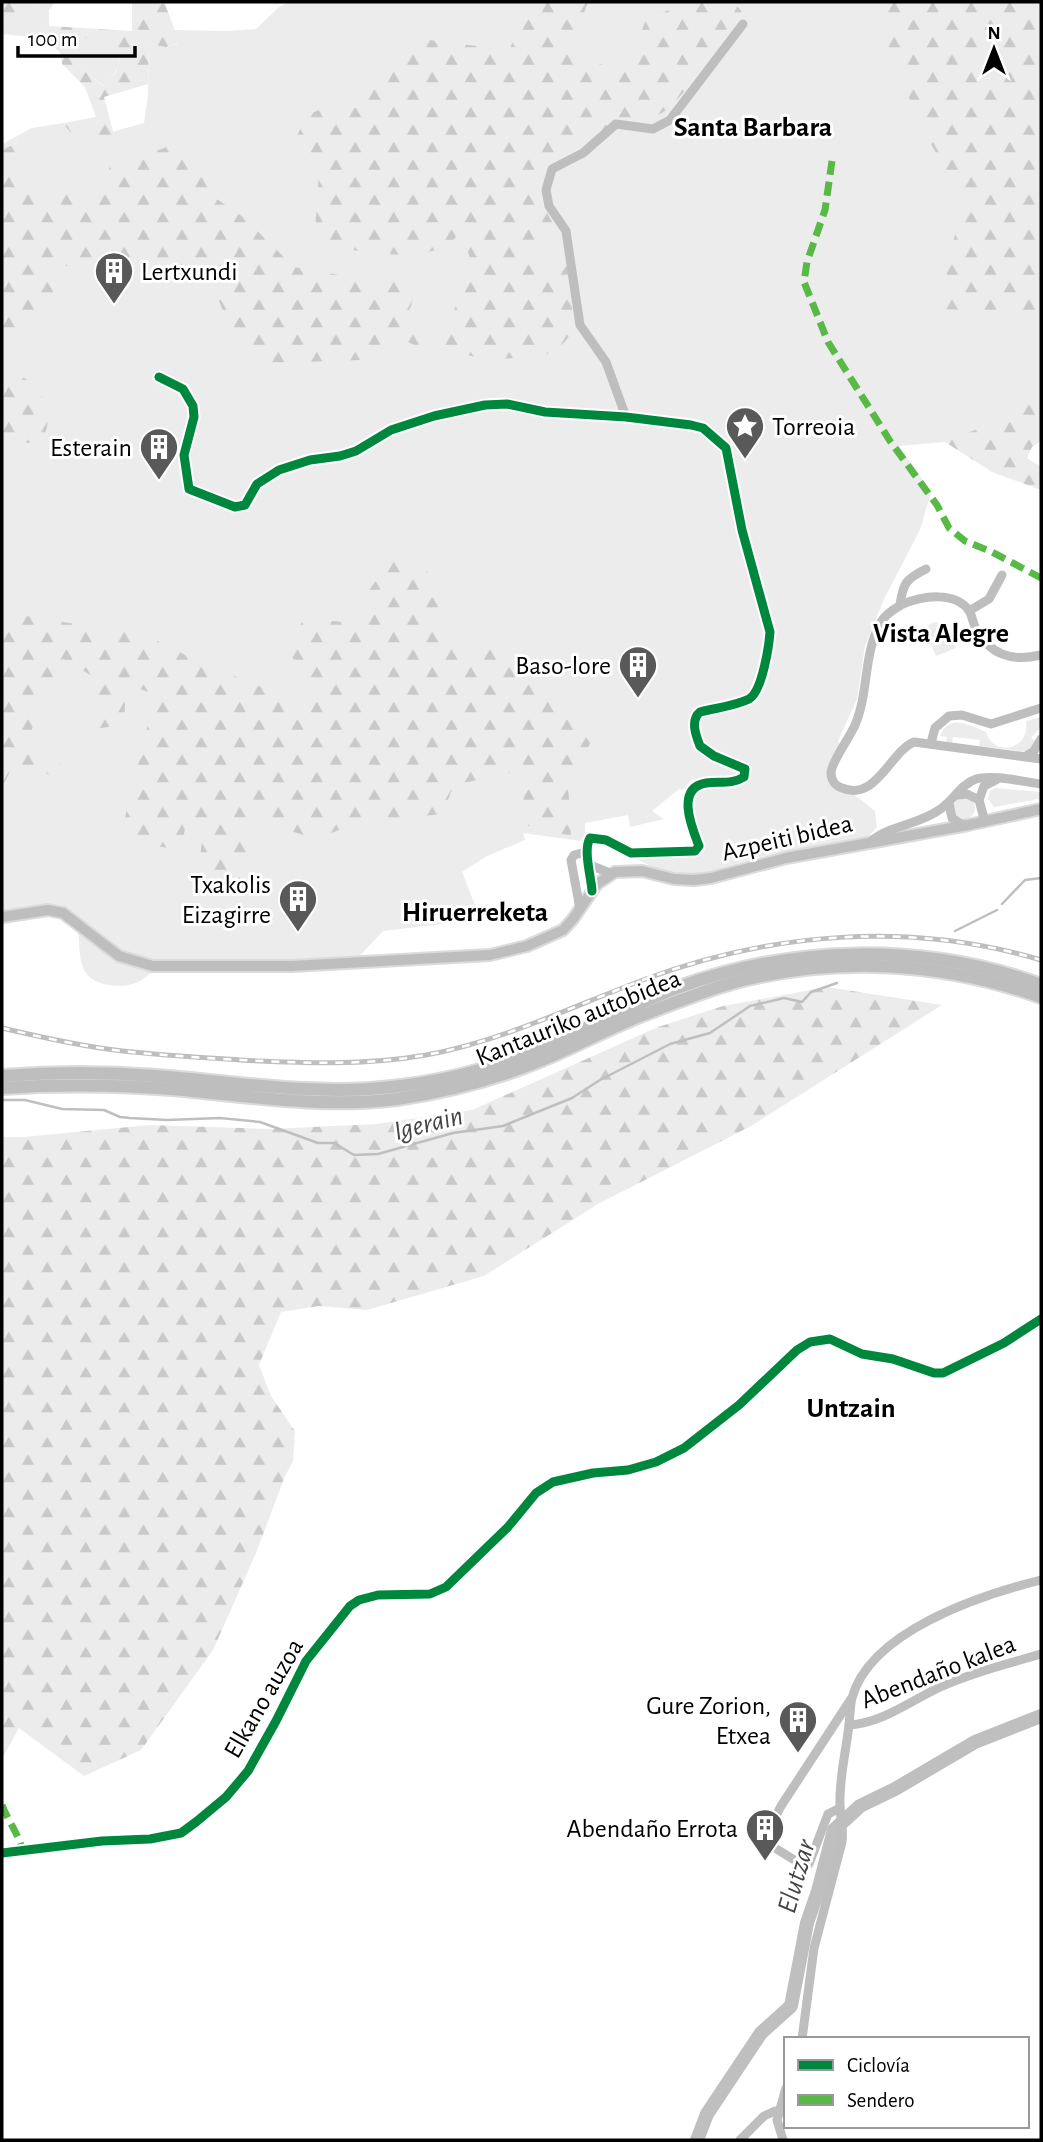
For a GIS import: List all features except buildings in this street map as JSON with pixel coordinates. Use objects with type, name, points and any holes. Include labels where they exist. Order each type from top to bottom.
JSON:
[{"type":"highway","name":"Kantauriko autobidea","points":[[2,1076],[133,1074],[311,1090],[359,1090],[416,1084],[464,1074],[530,1053],[675,989],[722,973],[828,955],[871,954],[932,958],[980,966],[1041,985]]},
{"type":"highway","name":"Kantauriko autobidea","points":[[2,1088],[83,1084],[289,1101],[395,1099],[444,1091],[500,1076],[536,1063],[637,1017],[724,985],[772,974],[830,967],[871,965],[932,970],[980,978],[1041,997]]},
{"type":"main road","name":"Azpeiti bidea","points":[[612,874],[628,870],[674,879],[711,878],[786,858],[985,822],[1041,809]]},
{"type":"main road","points":[[2,918],[48,911],[62,913],[119,956],[153,966],[292,966],[490,955],[547,939],[563,930],[604,877],[612,874]]},
{"type":"street","points":[[626,417],[606,362],[580,325],[566,230],[549,206],[546,190],[552,169],[583,153],[616,124],[653,129],[670,120],[743,24]]},
{"type":"street","points":[[159,377],[183,389],[193,406],[191,431],[184,455],[189,489],[235,507],[245,505],[257,485],[279,470],[310,460],[356,451],[391,430],[447,413],[496,404],[545,412],[626,417],[703,428],[726,448],[742,530],[770,632],[769,648],[756,692],[749,699],[700,712],[696,715],[695,729],[700,747],[745,769],[744,777],[737,782],[704,783],[695,787],[688,800],[689,820],[699,845],[695,851],[631,853],[606,840],[590,838],[586,852],[592,891]]},
{"type":"street","points":[[901,605],[902,592],[909,578],[926,569]]},
{"type":"street","points":[[969,611],[989,599],[1002,576]]},
{"type":"street","points":[[1040,750],[1024,756],[914,742],[907,745],[891,765],[864,788],[843,789],[832,778],[834,763],[856,724],[880,623],[901,605],[934,596],[961,604],[969,611],[991,649],[1004,657],[1018,659],[1041,655]]},
{"type":"street","points":[[984,641],[1002,632]]},
{"type":"street","points":[[931,743],[935,728],[949,716],[962,715],[991,724],[1041,708]]},
{"type":"street","points":[[870,842],[882,832],[934,813],[950,803],[972,780],[982,778],[1041,784]]},
{"type":"street","points":[[985,822],[979,800],[984,786],[998,779]]},
{"type":"street","points":[[958,795],[967,794],[979,800]]},
{"type":"street","points":[[950,803],[952,818],[968,825]]},
{"type":"street","points":[[580,909],[570,860],[574,855],[586,852]]},
{"type":"street","points":[[590,865],[612,874]]},
{"type":"street","name":"Elkano auzoa","points":[[2,1853],[102,1841],[150,1839],[181,1833],[212,1811],[248,1771],[306,1661],[350,1606],[359,1600],[378,1595],[430,1594],[446,1587],[508,1527],[537,1493],[553,1482],[593,1473],[628,1470],[656,1462],[684,1448],[739,1405],[791,1355],[810,1342],[830,1339],[862,1354],[943,1373],[1004,1343],[1041,1319]]},
{"type":"street","points":[[840,1810],[828,1814],[809,1864],[796,1861],[775,1848],[769,1829],[871,1662],[895,1639],[968,1604],[1041,1580]]},
{"type":"street","name":"Abendaño kalea","points":[[849,1725],[869,1723],[940,1687],[1041,1654]]},
{"type":"street","points":[[803,2037],[814,1948],[844,1828],[840,1810],[852,1697]]},
{"type":"street","points":[[783,2140],[778,2112],[784,2094]]},
{"type":"street","points":[[740,2140],[764,2116],[778,2112]]},
{"type":"green space","points":[[2,2],[36,2],[22,17],[8,21],[2,20]]},
{"type":"green space","points":[[36,2],[55,2],[49,10],[49,26],[37,34],[91,38],[118,52],[120,64],[105,87],[47,42],[31,37],[2,34],[2,20],[21,16]]},
{"type":"green space","points":[[132,2],[165,4],[179,42],[166,47],[149,44],[148,84],[104,97],[115,139],[86,140],[72,134],[64,123],[96,117],[85,87],[62,64],[60,51],[104,87],[117,70],[120,56],[105,43],[94,39],[35,34],[49,26],[132,31]]},
{"type":"green space","points":[[290,2],[1041,2],[1041,393],[1009,417],[954,441],[899,446],[931,492],[920,530],[885,597],[865,646],[857,699],[838,741],[842,746],[828,774],[875,811],[877,827],[868,837],[759,857],[704,873],[659,870],[628,855],[684,858],[700,853],[701,840],[694,817],[699,782],[693,779],[683,790],[679,789],[652,811],[664,819],[630,827],[628,815],[585,823],[585,835],[581,841],[523,833],[525,840],[487,856],[462,872],[478,913],[478,920],[383,931],[356,960],[302,962],[164,959],[143,979],[133,984],[117,986],[99,983],[87,974],[81,960],[77,928],[72,915],[2,914],[2,153],[19,141],[2,150],[2,144],[32,128],[64,123],[67,130],[101,135],[144,123],[148,95],[149,44],[166,47],[178,43],[173,30],[256,29],[279,7]]},
{"type":"green space","points":[[533,2],[588,2],[569,55],[627,72],[649,11],[662,13],[688,2],[734,2],[742,12],[716,51],[671,106],[657,115],[626,121],[569,146],[546,163],[541,172],[540,194],[555,227],[535,231],[539,263],[565,264],[573,278],[572,333],[560,347],[545,355],[491,360],[461,354],[428,352],[406,341],[418,325],[431,331],[439,326],[457,304],[473,267],[461,232],[446,247],[415,256],[362,252],[336,246],[315,231],[319,173],[306,157],[297,136],[306,116],[327,106],[358,108],[414,38],[509,50]]},
{"type":"green space","points":[[875,2],[1041,2],[1041,315],[943,309],[948,260],[964,202],[919,123],[874,10]]},
{"type":"green space","points":[[20,141],[15,179],[22,192],[32,194],[57,188],[82,198],[114,189],[109,172],[111,162],[119,155],[149,153],[177,143],[203,175],[211,195],[243,217],[294,267],[367,280],[410,277],[416,287],[403,325],[383,350],[362,360],[269,363],[245,352],[209,277],[187,269],[161,267],[86,281],[80,262],[49,271],[55,299],[41,310],[24,314],[12,334],[2,336],[2,150]]},
{"type":"green space","points":[[2,364],[35,386],[43,399],[48,416],[47,425],[45,432],[33,442],[24,443],[13,437],[2,437]]},
{"type":"green space","points":[[1041,387],[1041,441],[1032,447],[1027,458],[1041,467],[1041,490],[992,472],[945,442],[1005,418]]},
{"type":"green space","points":[[394,545],[444,585],[441,642],[465,649],[489,643],[591,742],[568,783],[571,836],[520,824],[528,769],[454,785],[442,814],[356,823],[317,839],[254,820],[246,900],[198,872],[205,819],[187,817],[181,851],[120,838],[155,695],[126,683],[124,725],[93,729],[99,680],[63,659],[29,736],[62,765],[62,777],[12,767],[2,788],[2,612],[148,636],[199,662],[299,702],[323,691],[285,650],[304,619],[360,623],[364,597],[386,567]]},
{"type":"green space","points":[[936,622],[945,624],[956,648],[936,656],[925,630]]},
{"type":"green space","points":[[1041,717],[1041,727],[1031,738],[1036,741],[1027,752],[979,746],[980,740],[953,737],[952,743],[946,742],[947,737],[940,736],[949,725],[960,723],[986,732],[996,745],[1010,747],[1023,739],[1026,721]]},
{"type":"green space","points":[[995,788],[1041,792],[1041,802],[1038,799],[994,807],[988,799],[990,791]]},
{"type":"green space","points":[[964,797],[974,804],[975,808],[968,818],[964,819],[954,812],[953,808],[960,798]]},
{"type":"green space","points":[[827,987],[942,1005],[751,1126],[598,1204],[484,1276],[367,1310],[319,1306],[281,1312],[259,1365],[271,1396],[295,1431],[293,1461],[213,1650],[141,1750],[84,1776],[19,1728],[2,1759],[2,1137],[150,1125],[271,1129],[377,1124],[472,1110],[658,1027],[723,1006]]},
{"type":"waterway","name":"Igerain","points":[[1002,904],[1025,880],[1041,878]]},
{"type":"waterway","name":"Igerain","points":[[955,931],[997,910]]},
{"type":"waterway","name":"Igerain","points":[[2,1100],[25,1100],[62,1109],[104,1110],[130,1118],[220,1118],[260,1122],[318,1143],[334,1143],[354,1155],[378,1154],[453,1133],[503,1126],[572,1098],[600,1080],[670,1044],[710,1033],[750,1006],[784,998],[802,1002],[811,992],[837,983]]},
{"type":"waterway","name":"Elutzar","points":[[697,2140],[707,2114],[761,2033],[791,2006],[807,1923],[834,1830],[860,1806],[895,1789],[975,1742],[1041,1716]]},
{"type":"railway","points":[[2,1028],[80,1045],[157,1054],[286,1062],[380,1061],[426,1055],[482,1041],[691,964],[791,942],[841,937],[942,940],[1041,960]]},
{"type":"marked path","points":[[832,161],[825,210],[807,262],[804,282],[828,342],[890,441],[937,505],[949,528],[965,541],[1041,578]]},
{"type":"marked path","points":[[2,1805],[22,1851]]},
{"type":"cycle path","points":[[159,377],[183,389],[193,406],[194,417],[184,455],[189,489],[235,507],[245,505],[257,484],[279,470],[310,460],[356,451],[391,430],[434,416],[485,405],[507,404],[545,412],[626,417],[691,425],[703,428],[726,448],[742,530],[770,632],[764,668],[754,695],[738,703],[700,712],[695,719],[695,728],[700,746],[714,756],[745,769],[744,777],[730,782],[706,783],[691,792],[688,810],[699,846],[695,851],[631,853],[606,840],[590,838],[587,856],[592,891]]},
{"type":"cycle path","points":[[2,1853],[102,1841],[150,1839],[181,1833],[226,1797],[248,1771],[306,1661],[350,1606],[359,1600],[378,1595],[430,1594],[446,1587],[508,1527],[536,1493],[553,1482],[593,1473],[628,1470],[656,1462],[684,1448],[739,1405],[797,1350],[810,1342],[830,1339],[862,1354],[893,1359],[934,1373],[943,1373],[1004,1343],[1041,1319]]},
{"type":"place","name":"Lertxundi","points":[[114,305]]},
{"type":"place","name":"Torreoia","points":[[745,460]]},
{"type":"place","name":"Esterain","points":[[159,481]]},
{"type":"place","name":"Baso-lore","points":[[638,699]]},
{"type":"place","name":"Txakolis Eizagirre","points":[[298,933]]},
{"type":"place","name":"Gure Zorion, Etxea","points":[[798,1754]]},
{"type":"place","name":"Abendaño Errota","points":[[765,1862]]},
{"type":"district","name":"Santa Barbara","points":[[753,126]]},
{"type":"district","name":"Vista Alegre","points":[[941,632]]},
{"type":"district","name":"Hiruerreketa","points":[[475,911]]},
{"type":"district","name":"Untzain","points":[[851,1407]]}]
